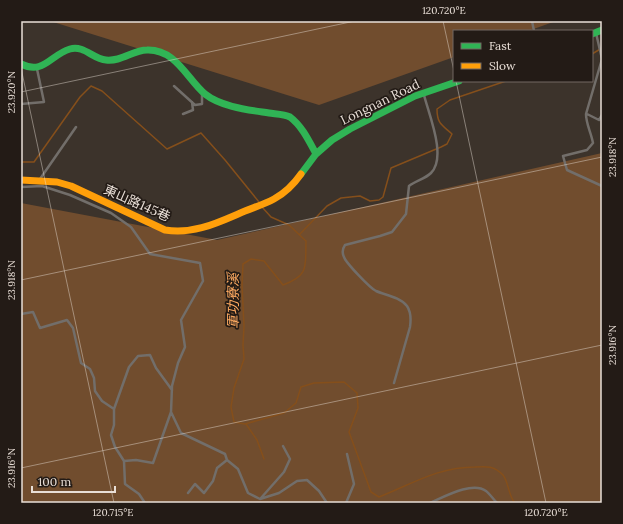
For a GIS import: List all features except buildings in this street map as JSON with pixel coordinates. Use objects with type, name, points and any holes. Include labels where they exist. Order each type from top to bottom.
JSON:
[{"type":"street","points":[[21,64],[29,68],[37,68],[50,62],[68,49],[82,49],[103,60],[111,60],[147,50],[157,51],[181,66],[201,90],[208,96],[222,103],[288,116],[304,130],[316,154]]},
{"type":"street","name":"Longnan Road","points":[[316,154],[332,140],[350,129],[424,93],[456,82]]},
{"type":"street","name":"東山路145巷","points":[[21,180],[57,182],[72,186],[166,230],[177,232],[190,231],[214,224],[274,199],[293,185],[316,154]]},
{"type":"lane","points":[[597,32],[602,58],[586,114],[586,122],[591,131],[593,143],[587,150],[563,156],[566,170],[602,186]]},
{"type":"lane","points":[[21,104],[44,102],[37,68]]},
{"type":"lane","points":[[174,86],[195,105],[202,104],[203,98],[201,90]]},
{"type":"lane","points":[[394,383],[408,335],[410,320],[407,306],[404,303],[374,290],[344,257],[343,249],[345,245],[392,232],[406,214],[409,186],[429,175],[436,167],[437,151],[435,134],[424,93]]},
{"type":"lane","points":[[183,114],[193,110],[192,102]]},
{"type":"lane","points":[[586,114],[599,120],[602,115]]},
{"type":"lane","points":[[39,181],[76,127]]},
{"type":"lane","points":[[21,187],[42,186],[70,195],[111,213],[131,227],[150,254],[200,262],[203,281],[181,320],[185,347],[178,363],[172,391],[171,412],[153,463],[136,460],[124,461]]},
{"type":"lane","points":[[21,314],[32,312],[40,328],[67,320],[73,328],[81,363],[90,369],[94,378],[95,391],[102,401],[114,409]]},
{"type":"lane","points":[[145,503],[139,494],[125,484],[124,461],[115,447],[111,435],[114,425],[114,409],[129,367],[138,356],[150,355],[156,368],[172,391]]},
{"type":"lane","points":[[171,412],[181,433],[226,454],[227,460],[238,469],[248,493],[260,499],[279,493],[297,481],[307,480],[327,503]]},
{"type":"lane","points":[[260,499],[284,472],[290,459],[283,446]]},
{"type":"lane","points":[[346,503],[354,484],[347,454]]},
{"type":"lane","points":[[188,493],[195,484],[204,493],[213,481],[217,468],[227,460]]},
{"type":"lane","points":[[430,503],[452,493],[474,487],[486,491],[496,503]]},
{"type":"shaded area","points":[[50,21],[556,21],[531,30],[453,30],[453,57],[319,105]]},
{"type":"shaded area","points":[[602,153],[602,503],[21,503],[21,203],[217,240]]},
{"type":"waterway","points":[[593,53],[602,48]]},
{"type":"waterway","points":[[300,234],[327,206],[341,198],[360,196],[370,201],[379,200],[383,197],[391,168],[447,144],[452,134],[439,121],[437,109],[450,100],[503,82]]},
{"type":"waterway","name":"軍功寮溪","points":[[21,162],[34,162],[80,97],[91,86],[102,91],[167,149],[201,133],[259,202]]},
{"type":"waterway","name":"軍功寮溪","points":[[262,207],[271,217],[289,225],[306,241],[305,263],[302,273],[292,281],[283,285],[264,261],[251,259],[243,264],[242,285],[244,359],[234,388],[231,407],[234,422],[245,424],[284,413],[296,403],[301,387],[314,383],[344,382],[357,393],[358,408],[349,432],[371,492],[379,497],[437,473],[462,468],[487,467],[493,468],[503,475],[515,503]]},
{"type":"waterway","points":[[246,424],[257,440],[264,459]]},
{"type":"traffic: fast","points":[[593,34],[602,30]]},
{"type":"traffic: fast","points":[[21,64],[29,67],[41,66],[57,55],[75,48],[84,50],[106,60],[122,58],[147,50],[157,51],[166,54],[180,66],[205,94],[219,102],[253,111],[290,117],[302,129],[316,154]]},
{"type":"traffic: fast","points":[[301,174],[316,154],[332,140],[350,129],[415,96],[456,82]]},
{"type":"traffic: slow","points":[[21,180],[57,182],[71,186],[165,230],[186,231],[216,223],[278,197],[286,191],[301,174]]}]
